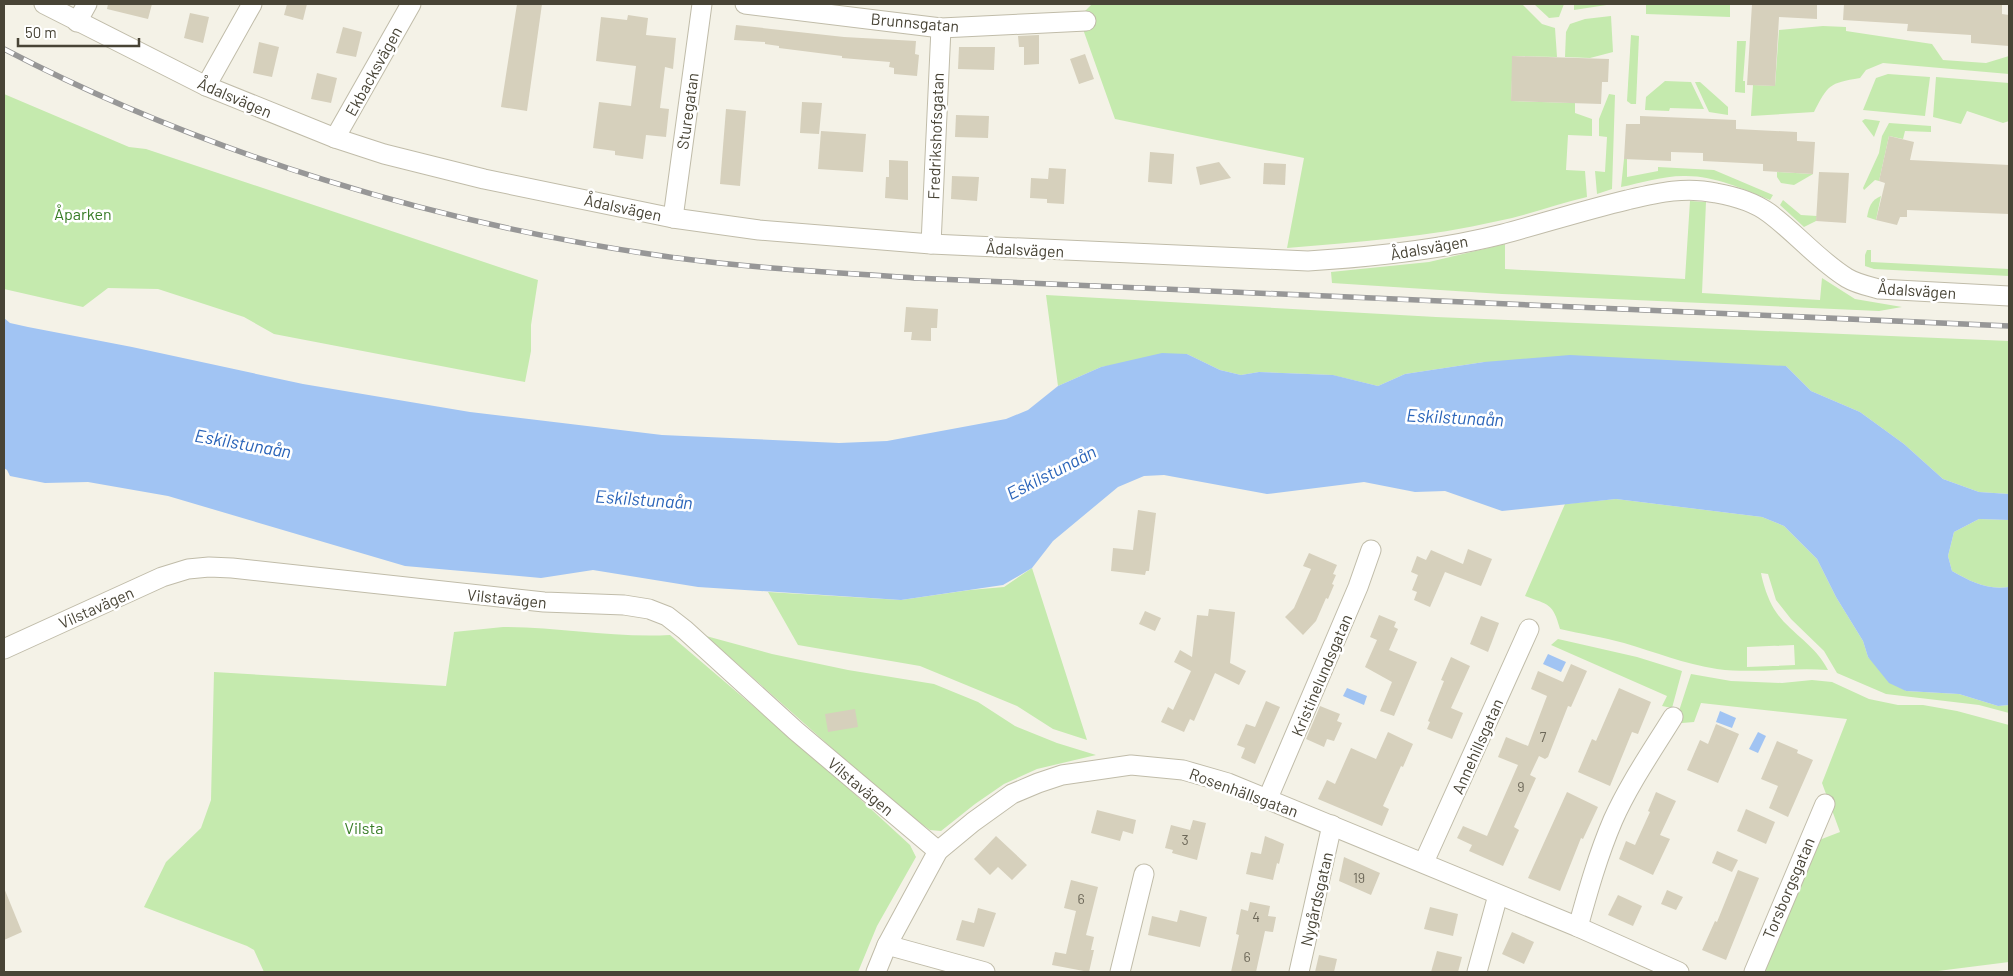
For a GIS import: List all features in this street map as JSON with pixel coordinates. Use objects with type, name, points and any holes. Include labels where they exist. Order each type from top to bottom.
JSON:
[{"type":"street","name":"Ådalsvägen","points":[[44,4],[206,86],[335,138],[384,154],[484,179],[673,218],[758,230],[931,244],[1308,261],[1354,258],[1428,248],[1501,234],[1612,203],[1666,191],[1690,189],[1738,198],[1767,211],[1847,278],[1863,285],[1879,289],[2009,296]]},
{"type":"street","points":[[77,22],[87,4]]},
{"type":"street","points":[[206,86],[252,4]]},
{"type":"street","name":"Ekbacksvägen","points":[[335,138],[411,4]]},
{"type":"street","name":"Sturegatan","points":[[673,218],[702,4]]},
{"type":"street","name":"Brunnsgatan","points":[[745,4],[941,28],[1086,21]]},
{"type":"street","name":"Fredrikshofsgatan","points":[[931,244],[941,28]]},
{"type":"street","name":"Kristinelundsgatan","points":[[1268,798],[1358,586],[1371,550]]},
{"type":"street","name":"Vilstavägen","points":[[4,649],[162,577],[188,569],[209,567],[302,575],[544,602],[624,605],[649,609],[667,616],[685,630],[796,731],[938,851]]},
{"type":"street","name":"Annehillsgatan","points":[[1424,862],[1529,628]]},
{"type":"street","points":[[1578,926],[1595,867],[1613,820],[1630,786],[1673,718]]},
{"type":"street","name":"Rosenhällsgatan","points":[[876,972],[887,945],[938,851],[973,822],[1012,794],[1054,777],[1131,765],[1183,770],[1218,779],[1424,862],[1498,895],[1578,926],[1679,972]]},
{"type":"street","name":"Torsborgsgatan","points":[[1754,972],[1825,804]]},
{"type":"street","name":"Nygårdsgatan","points":[[1299,972],[1332,825]]},
{"type":"street","points":[[1120,972],[1144,874]]},
{"type":"street","points":[[1477,972],[1498,895]]},
{"type":"street","points":[[887,945],[985,972]]},
{"type":"green space","points":[[1092,4],[1522,4],[1542,24],[1555,28],[1557,57],[1513,56],[1511,101],[1575,103],[1575,113],[1592,119],[1592,136],[1568,135],[1566,170],[1585,171],[1587,197],[1509,219],[1472,227],[1393,238],[1287,248],[1304,158],[1115,119],[1084,32],[1081,15]]},
{"type":"green space","points":[[1534,4],[1564,4],[1559,17],[1549,18]]},
{"type":"green space","points":[[1574,4],[1613,4],[1574,10]]},
{"type":"green space","points":[[1646,4],[1730,4],[1730,17],[1646,14]]},
{"type":"green space","points":[[1611,16],[1613,52],[1590,58],[1565,57],[1566,32],[1570,24],[1585,19]]},
{"type":"green space","points":[[1823,26],[1846,27],[1846,31],[1932,44],[1943,60],[1986,63],[2009,56],[2009,74],[1883,63],[1866,70],[1860,78],[1842,82],[1831,87],[1823,96],[1814,112],[1751,116],[1753,85],[1775,86],[1779,30]]},
{"type":"green space","points":[[1631,35],[1639,36],[1636,104],[1631,104],[1627,101]]},
{"type":"green space","points":[[1737,41],[1746,41],[1743,81],[1745,81],[1745,93],[1735,92]]},
{"type":"green space","points":[[1888,74],[1930,77],[1925,116],[1863,110],[1876,78]]},
{"type":"green space","points":[[1936,77],[2009,83],[2009,121],[2003,123],[1967,111],[1961,124],[1933,117]]},
{"type":"green space","points":[[1665,81],[1691,82],[1704,109],[1670,108],[1669,111],[1645,110],[1646,97]]},
{"type":"green space","points":[[1695,82],[1700,82],[1728,107],[1728,115],[1709,112]]},
{"type":"green space","name":"Åparken","points":[[4,94],[129,147],[146,149],[538,280],[531,325],[531,351],[525,382],[274,334],[244,317],[158,289],[108,288],[83,307],[4,289]]},
{"type":"green space","points":[[1609,94],[1615,95],[1612,189],[1597,194],[1595,171],[1605,172],[1607,137],[1599,136],[1599,119]]},
{"type":"green space","points":[[1865,119],[1880,121],[1874,137],[1862,121]]},
{"type":"green space","points":[[1889,123],[1931,126],[1931,132],[1905,131],[1903,139],[1889,136],[1879,181],[1875,180],[1864,190],[1863,188],[1879,153],[1882,136]]},
{"type":"green space","points":[[1624,159],[1627,159],[1627,177],[1658,171],[1658,167],[1714,170],[1773,195],[1770,200],[1728,183],[1694,176],[1668,177],[1621,187]]},
{"type":"green space","points":[[1777,172],[1813,174],[1794,185],[1781,183],[1777,177]]},
{"type":"green space","points":[[1881,196],[1876,220],[1867,217],[1871,204]]},
{"type":"green space","points":[[1783,200],[1801,215],[1817,216],[1816,221],[1804,227],[1780,205]]},
{"type":"green space","points":[[1690,201],[1706,202],[1702,293],[1820,300],[1822,278],[1855,299],[1902,307],[1879,311],[1502,294],[1332,283],[1331,272],[1429,262],[1505,244],[1505,269],[1685,279]]},
{"type":"green space","points":[[1867,250],[1871,250],[1871,262],[2009,269],[2009,276],[1874,269],[1865,266]]},
{"type":"green space","points":[[1046,295],[1436,317],[2009,341],[2009,494],[1979,492],[1943,479],[1904,444],[1860,412],[1811,391],[1786,366],[1484,362],[1405,374],[1378,386],[1332,375],[1259,372],[1241,375],[1220,370],[1187,354],[1101,367],[1058,386]]},
{"type":"green space","points":[[1616,499],[1762,517],[1784,526],[1817,559],[1836,597],[1863,641],[1868,657],[1906,691],[1959,694],[1998,706],[2009,705],[2009,713],[1979,705],[1886,694],[1837,673],[1824,651],[1791,619],[1776,600],[1768,574],[1761,573],[1774,609],[1786,624],[1816,652],[1828,670],[1745,671],[1717,669],[1681,661],[1616,641],[1560,629],[1555,614],[1549,606],[1525,596],[1565,504]],"holes":[[[1794,645],[1795,665],[1747,667],[1747,647]]]},
{"type":"green space","points":[[1979,519],[2009,520],[2009,587],[1986,586],[1973,582],[1952,571],[1948,556],[1954,532]]},
{"type":"green space","points":[[1032,568],[1087,740],[1053,729],[1017,706],[920,666],[798,645],[768,592],[901,600],[1004,587]]},
{"type":"green space","name":"Vilsta","points":[[503,627],[628,635],[670,635],[834,775],[910,845],[916,857],[877,926],[858,972],[264,972],[254,950],[247,946],[144,907],[166,862],[201,828],[211,800],[214,672],[446,686],[454,632]]},
{"type":"green space","points":[[706,636],[772,654],[848,670],[934,684],[978,702],[1015,726],[1057,743],[1096,755],[1037,769],[1004,784],[941,831],[930,830],[897,806]]},
{"type":"green space","points":[[1558,639],[1637,657],[1682,671],[1672,708],[1662,706],[1667,696],[1551,645]]},
{"type":"green space","points":[[1691,674],[1731,681],[1782,683],[1812,680],[1832,682],[1869,699],[1898,705],[1923,705],[1957,711],[2009,725],[2009,962],[1930,972],[1759,972],[1814,842],[1840,832],[1822,783],[1847,719],[1701,703],[1694,722],[1682,723],[1677,717]]},
{"type":"water","name":"Eskilstunaån","points":[[4,318],[10,323],[28,327],[132,347],[303,384],[470,412],[662,435],[839,443],[887,441],[1006,419],[1028,410],[1058,386],[1101,367],[1162,353],[1187,354],[1220,370],[1241,375],[1259,372],[1333,375],[1378,386],[1405,374],[1484,362],[1570,355],[1786,366],[1811,391],[1860,412],[1904,444],[1943,479],[1979,492],[2009,494],[2009,520],[1979,519],[1954,532],[1948,556],[1952,571],[1966,579],[1986,586],[2009,587],[2009,705],[1998,706],[1959,694],[1906,691],[1889,683],[1868,657],[1863,641],[1836,597],[1817,559],[1784,526],[1762,517],[1616,499],[1502,511],[1445,491],[1415,492],[1364,482],[1267,494],[1164,475],[1144,476],[1118,487],[1053,541],[1032,568],[1003,585],[901,600],[698,587],[593,570],[541,578],[405,566],[168,496],[88,482],[45,483],[10,476],[4,468]]},
{"type":"water","points":[[1548,654],[1566,662],[1561,672],[1543,664]]},
{"type":"water","points":[[1347,688],[1367,696],[1364,705],[1343,696]]},
{"type":"water","points":[[1720,711],[1736,718],[1732,728],[1716,722]]},
{"type":"water","points":[[1758,732],[1766,736],[1758,753],[1749,749]]},
{"type":"building","points":[[108,4],[152,4],[148,19],[107,9]]},
{"type":"building","points":[[287,4],[307,4],[303,20],[284,15]]},
{"type":"building","points":[[517,4],[542,4],[527,111],[501,107]]},
{"type":"building","points":[[1752,4],[1817,4],[1817,19],[1779,17],[1775,86],[1747,85]]},
{"type":"building","points":[[1844,4],[2002,5],[2002,14],[2009,15],[2009,46],[1971,43],[1971,35],[1907,31],[1908,24],[1843,20]]},
{"type":"building","points":[[190,13],[209,17],[203,43],[184,38]]},
{"type":"building","points":[[628,15],[648,18],[646,35],[676,38],[673,69],[665,67],[660,108],[669,109],[666,137],[646,135],[643,159],[615,155],[615,151],[593,148],[599,102],[631,106],[636,66],[596,61],[601,17],[627,20]]},
{"type":"building","points":[[736,25],[844,37],[916,41],[915,54],[919,55],[917,76],[894,74],[894,68],[889,67],[890,62],[842,58],[842,56],[779,48],[779,46],[765,44],[765,42],[734,40]]},
{"type":"building","points":[[343,27],[362,32],[356,57],[336,53]]},
{"type":"building","points":[[1039,35],[1039,64],[1024,65],[1024,47],[1019,47],[1018,36]]},
{"type":"building","points":[[259,42],[279,47],[272,77],[253,73]]},
{"type":"building","points":[[959,47],[995,47],[994,70],[958,69]]},
{"type":"building","points":[[1085,54],[1094,79],[1079,84],[1070,59]]},
{"type":"building","points":[[1512,56],[1609,59],[1608,82],[1602,82],[1601,104],[1511,101]]},
{"type":"building","points":[[317,73],[337,78],[331,103],[311,99]]},
{"type":"building","points":[[802,102],[822,103],[819,134],[800,133]]},
{"type":"building","points":[[726,109],[746,111],[740,186],[720,184]]},
{"type":"building","points":[[956,115],[989,116],[988,138],[955,137]]},
{"type":"building","points":[[1640,116],[1736,120],[1736,129],[1797,132],[1797,141],[1815,142],[1813,174],[1763,171],[1763,164],[1703,161],[1703,153],[1671,152],[1671,161],[1624,159],[1626,124],[1640,124]]},
{"type":"building","points":[[821,131],[866,134],[863,172],[818,169]]},
{"type":"building","points":[[1889,136],[1914,142],[1910,160],[2009,165],[2009,214],[1907,210],[1907,217],[1900,217],[1897,225],[1876,220],[1885,183],[1879,181]]},
{"type":"building","points":[[1150,152],[1174,154],[1172,184],[1148,182]]},
{"type":"building","points":[[889,160],[908,161],[908,200],[885,198],[886,177],[889,177]]},
{"type":"building","points":[[1219,162],[1231,178],[1200,185],[1196,167]]},
{"type":"building","points":[[1264,163],[1286,164],[1285,185],[1263,184]]},
{"type":"building","points":[[1049,168],[1066,169],[1064,204],[1047,203],[1047,199],[1030,198],[1031,178],[1048,179]]},
{"type":"building","points":[[1819,172],[1849,173],[1846,223],[1816,221]]},
{"type":"building","points":[[952,176],[979,177],[977,201],[951,199]]},
{"type":"building","points":[[906,307],[938,309],[937,328],[931,328],[931,341],[911,340],[912,332],[904,332]]},
{"type":"building","points":[[1138,510],[1156,513],[1149,571],[1146,571],[1145,575],[1111,571],[1113,548],[1133,550]]},
{"type":"building","points":[[1468,549],[1492,559],[1481,586],[1445,572],[1430,607],[1414,600],[1417,592],[1412,590],[1418,575],[1411,572],[1417,556],[1426,560],[1431,550],[1463,564]]},
{"type":"building","points":[[1309,553],[1337,565],[1333,574],[1336,575],[1332,584],[1334,585],[1328,599],[1326,598],[1316,621],[1303,635],[1285,617],[1294,608],[1311,569],[1303,566]]},
{"type":"building","points":[[1209,609],[1235,612],[1230,663],[1246,671],[1239,685],[1215,673],[1194,721],[1190,719],[1184,732],[1161,722],[1168,707],[1173,710],[1191,671],[1174,662],[1180,650],[1192,657],[1197,615],[1208,616]]},
{"type":"building","points":[[1145,611],[1161,618],[1155,631],[1139,624]]},
{"type":"building","points":[[1379,615],[1396,622],[1394,627],[1398,629],[1389,650],[1417,662],[1394,716],[1380,711],[1392,682],[1365,667],[1377,640],[1370,637]]},
{"type":"building","points":[[1481,616],[1499,623],[1488,652],[1470,644]]},
{"type":"building","points":[[1451,657],[1470,666],[1451,708],[1463,713],[1452,739],[1427,729],[1430,722],[1428,721],[1444,681],[1441,680]]},
{"type":"building","points":[[1571,664],[1587,671],[1571,707],[1568,706],[1548,757],[1545,759],[1539,756],[1530,775],[1536,778],[1514,827],[1519,830],[1503,866],[1469,851],[1472,845],[1457,838],[1463,826],[1487,836],[1518,765],[1498,757],[1506,737],[1528,746],[1547,696],[1531,689],[1538,671],[1563,682]]},
{"type":"building","points":[[1619,688],[1651,702],[1638,734],[1632,732],[1610,786],[1578,772],[1592,739],[1596,741]]},
{"type":"building","points":[[1266,701],[1280,707],[1255,764],[1241,758],[1245,748],[1237,745],[1246,724],[1255,727]]},
{"type":"building","points":[[1320,706],[1340,714],[1337,721],[1342,723],[1334,741],[1327,739],[1324,747],[1306,739]]},
{"type":"building","points":[[855,709],[858,727],[828,732],[825,714]]},
{"type":"building","points":[[1716,724],[1739,734],[1718,783],[1687,770],[1700,740],[1708,744]]},
{"type":"building","points":[[1388,732],[1413,744],[1383,806],[1389,809],[1382,826],[1318,799],[1327,780],[1335,784],[1351,748],[1376,759]]},
{"type":"building","points":[[1777,741],[1798,750],[1797,753],[1813,760],[1788,817],[1769,808],[1778,786],[1761,779]]},
{"type":"building","points":[[1567,792],[1598,807],[1583,839],[1581,838],[1560,891],[1528,878]]},
{"type":"building","points":[[1656,792],[1676,801],[1660,835],[1670,839],[1653,875],[1619,859],[1626,841],[1635,845],[1650,812],[1648,811]]},
{"type":"building","points":[[1746,809],[1775,822],[1766,844],[1737,831]]},
{"type":"building","points":[[1097,810],[1136,820],[1133,834],[1123,831],[1120,841],[1091,833]]},
{"type":"building","points":[[1193,820],[1206,823],[1197,860],[1172,853],[1173,850],[1165,848],[1171,825],[1190,830]]},
{"type":"building","points":[[996,836],[1027,865],[1012,880],[998,867],[990,875],[974,859]]},
{"type":"building","points":[[1265,836],[1284,844],[1273,880],[1246,874],[1251,852],[1261,854]]},
{"type":"building","points":[[1717,851],[1738,860],[1732,872],[1712,863]]},
{"type":"building","points":[[1344,857],[1380,873],[1371,895],[1339,881]]},
{"type":"building","points":[[1738,870],[1759,878],[1726,960],[1702,950],[1715,921],[1717,922]]},
{"type":"building","points":[[1071,880],[1098,887],[1086,935],[1094,937],[1091,950],[1094,950],[1089,972],[1052,965],[1055,952],[1066,954],[1076,911],[1064,908]]},
{"type":"building","points":[[4,888],[22,932],[4,940]]},
{"type":"building","points":[[1667,890],[1683,897],[1676,910],[1661,904]]},
{"type":"building","points":[[1618,895],[1642,906],[1633,926],[1608,915]]},
{"type":"building","points":[[1250,902],[1270,906],[1268,916],[1276,917],[1273,932],[1265,931],[1256,972],[1231,972],[1239,935],[1236,934],[1241,909],[1248,911]]},
{"type":"building","points":[[1430,907],[1458,914],[1453,936],[1424,929]]},
{"type":"building","points":[[978,908],[996,913],[984,947],[956,940],[962,920],[974,923]]},
{"type":"building","points":[[1180,910],[1207,917],[1200,947],[1148,935],[1152,916],[1177,922]]},
{"type":"building","points":[[1512,932],[1534,942],[1524,964],[1502,954]]},
{"type":"building","points":[[1437,951],[1462,957],[1458,972],[1431,972]]},
{"type":"building","points":[[1319,955],[1337,959],[1334,972],[1315,972]]},
{"type":"railway","points":[[4,49],[81,87],[160,121],[324,180],[493,225],[663,256],[757,267],[914,278],[2009,326]]}]
